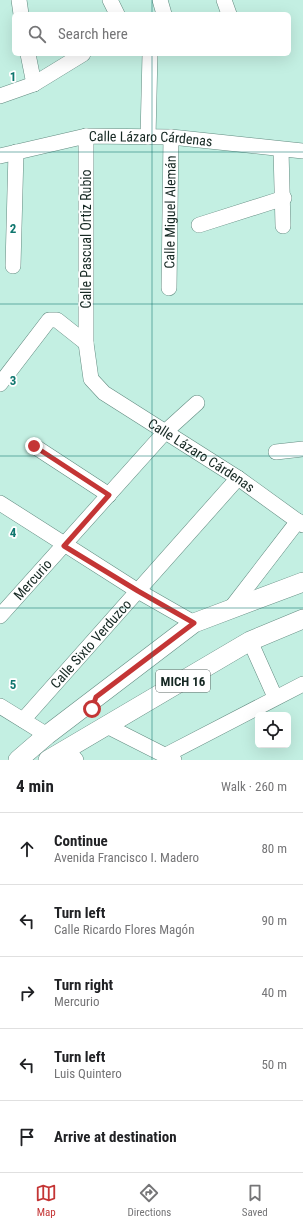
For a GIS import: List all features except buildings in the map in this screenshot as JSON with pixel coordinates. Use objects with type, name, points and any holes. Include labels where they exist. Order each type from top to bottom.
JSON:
[{"type":"main road","name":"MICH 16","points":[[18,760],[46,735],[194,623],[303,582]]},
{"type":"main road","name":"MICH 16","points":[[48,760],[72,755],[107,726],[250,641],[303,619]]},
{"type":"main road","points":[[96,697],[92,709],[94,718],[98,723],[107,726]]},
{"type":"street","points":[[19,0],[21,12]]},
{"type":"street","points":[[110,0],[116,12]]},
{"type":"street","points":[[224,0],[228,12]]},
{"type":"street","points":[[28,56],[34,84]]},
{"type":"street","points":[[0,96],[34,84],[80,56]]},
{"type":"street","points":[[148,137],[151,56]]},
{"type":"street","name":"Calle Lázaro Cárdenas","points":[[0,156],[86,136],[171,137],[281,150],[303,151]]},
{"type":"street","name":"Calle Pascual Ortiz Rubio","points":[[86,136],[86,343]]},
{"type":"street","name":"Calle Miguel Alemán","points":[[169,288],[171,137]]},
{"type":"street","points":[[281,150],[284,226]]},
{"type":"street","points":[[13,266],[16,152]]},
{"type":"street","points":[[199,225],[284,198]]},
{"type":"street","points":[[0,384],[49,320],[57,320],[86,343]]},
{"type":"street","name":"Calle Lázaro Cárdenas","points":[[86,343],[91,379],[104,393],[238,478],[300,523]]},
{"type":"street","name":"Mercurio","points":[[3,608],[64,546],[165,432],[196,403]]},
{"type":"street","points":[[34,446],[109,495]]},
{"type":"street","points":[[276,452],[303,449]]},
{"type":"street","name":"Calle Sixto Verduzco","points":[[22,720],[238,478]]},
{"type":"street","points":[[0,503],[64,546],[194,623]]},
{"type":"street","points":[[231,608],[300,523]]},
{"type":"street","points":[[250,641],[275,697]]},
{"type":"street","points":[[107,726],[170,758],[275,697],[303,684]]},
{"type":"street","points":[[0,706],[46,735]]},
{"type":"route","points":[[34,446],[109,495],[64,546],[194,623],[96,697],[92,709]]}]
